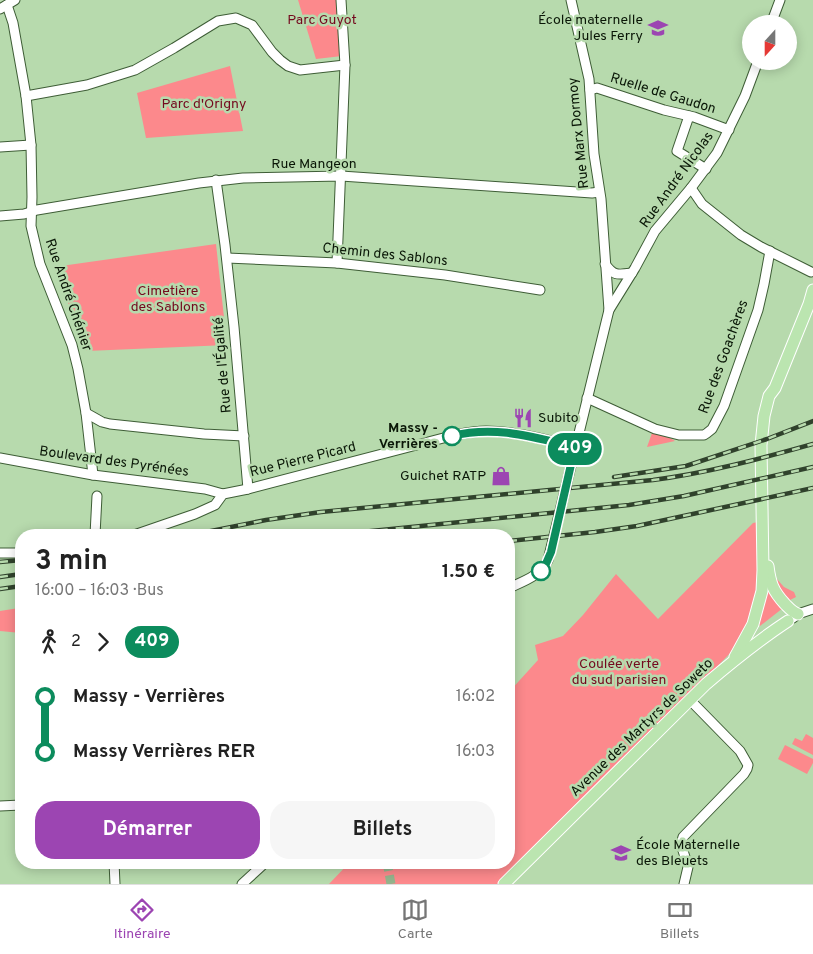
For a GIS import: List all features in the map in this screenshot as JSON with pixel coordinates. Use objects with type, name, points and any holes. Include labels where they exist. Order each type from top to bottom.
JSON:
[{"type":"main road","points":[[798,614],[793,612],[775,593],[771,584],[768,566],[766,442],[775,388],[813,290]]},
{"type":"main road","points":[[733,661],[753,624],[762,591],[761,445],[764,416],[769,396],[775,388]]},
{"type":"main road","name":"Avenue des Martyrs de Soweto","points":[[504,884],[706,684],[764,636],[788,621]]},
{"type":"street","points":[[337,263],[345,65],[341,0]]},
{"type":"street","name":"Rue Marx Dormoy","points":[[571,0],[589,79],[594,154],[601,198],[609,310]]},
{"type":"street","points":[[774,15],[780,0]]},
{"type":"street","name":"Rue André Chénier","points":[[8,4],[26,96],[32,145],[31,226],[37,255],[72,345],[78,369],[86,413],[93,475]]},
{"type":"street","points":[[26,96],[86,85],[135,70],[218,21],[236,18],[252,25],[272,52],[288,66],[300,70],[345,65]]},
{"type":"street","name":"Rue André Nicolas","points":[[609,310],[655,231],[692,188],[717,153],[745,96],[755,70]]},
{"type":"street","name":"Ruelle de Gaudon","points":[[590,90],[597,88],[729,130]]},
{"type":"street","points":[[689,116],[677,151],[706,169]]},
{"type":"street","points":[[0,148],[32,145]]},
{"type":"street","name":"Rue Mangeon","points":[[0,216],[216,180],[243,178],[341,176],[582,193],[599,192]]},
{"type":"street","name":"Rue de l'Égalité","points":[[216,180],[227,258],[248,489]]},
{"type":"street","points":[[692,188],[702,204],[732,228],[749,240],[811,272]]},
{"type":"street","name":"Rue des Goachères","points":[[587,398],[655,429],[678,435],[704,435],[708,433],[724,406],[758,310],[770,251]]},
{"type":"street","name":"Chemin des Sablons","points":[[227,258],[337,263],[445,275],[540,290]]},
{"type":"street","points":[[605,264],[614,274],[632,273]]},
{"type":"street","points":[[515,585],[532,578],[541,571],[551,552],[609,310]]},
{"type":"street","points":[[86,413],[102,422],[110,424],[204,434],[244,436]]},
{"type":"street","name":"Rue Pierre Picard","points":[[151,529],[215,505],[224,494],[455,435],[485,431],[513,433],[575,447]]},
{"type":"street","name":"Boulevard des Pyrénées","points":[[0,458],[93,475],[205,489],[224,494]]},
{"type":"street","points":[[95,529],[97,496]]},
{"type":"street","points":[[0,553],[15,552]]},
{"type":"street","name":"Avenue des Martyrs de Soweto","points":[[788,621],[798,614],[813,609]]},
{"type":"street","points":[[684,884],[688,867],[681,844],[682,837],[744,774],[748,765],[740,751],[690,700]]},
{"type":"street","points":[[0,806],[15,805]]},
{"type":"street","points":[[114,869],[115,884]]},
{"type":"street","points":[[242,884],[258,869]]},
{"type":"green space","name":"Parc Guyot","points":[[298,0],[337,0],[342,56],[316,59]]},
{"type":"green space","name":"Parc d'Origny","points":[[230,66],[243,131],[146,138],[137,93]]},
{"type":"green space","name":"Cimetière des Sablons","points":[[216,244],[227,345],[87,351],[54,267]]},
{"type":"green space","points":[[652,433],[670,438],[675,441],[647,447]]},
{"type":"green space","name":"Coulée verte du sud parisien","points":[[758,522],[759,559],[757,576],[759,586],[748,625],[737,646],[671,714],[500,884],[329,884],[343,869],[515,869],[515,685],[538,660],[535,645],[563,636],[583,615],[616,574],[658,619],[753,523]]},
{"type":"green space","points":[[776,578],[784,587],[794,592],[796,597],[790,600],[784,598],[774,580]]},
{"type":"green space","points":[[767,586],[783,608],[760,626],[757,622]]},
{"type":"green space","points":[[15,609],[15,632],[0,631],[0,611]]},
{"type":"green space","points":[[806,734],[813,738],[813,755],[792,744],[795,738],[802,741]]},
{"type":"green space","points":[[785,745],[813,759],[807,774],[778,759]]},
{"type":"tunnel","points":[[388,869],[391,884]]},
{"type":"railway","points":[[614,477],[686,466],[767,439],[813,421]]},
{"type":"railway","points":[[221,529],[321,512],[653,480],[693,474],[813,444]]},
{"type":"railway","points":[[391,529],[629,505],[684,496],[813,467]]},
{"type":"railway","points":[[515,540],[637,526],[813,488]]},
{"type":"railway","points":[[0,562],[15,561]]},
{"type":"railway","points":[[0,577],[15,575]]},
{"type":"railway","points":[[0,589],[15,587]]},
{"type":"bus line","name":"409","points":[[452,436],[485,431],[513,433],[575,447],[551,552],[541,571]]},
{"type":"place","name":"École maternelle Jules Ferry","points":[[658,28]]},
{"type":"place","name":"Subito","points":[[523,418]]},
{"type":"place","name":"Massy - Verrières","points":[[452,436]]},
{"type":"place","name":"Guichet RATP","points":[[501,476]]},
{"type":"place","name":"École Maternelle des Bleuets","points":[[621,853]]}]
